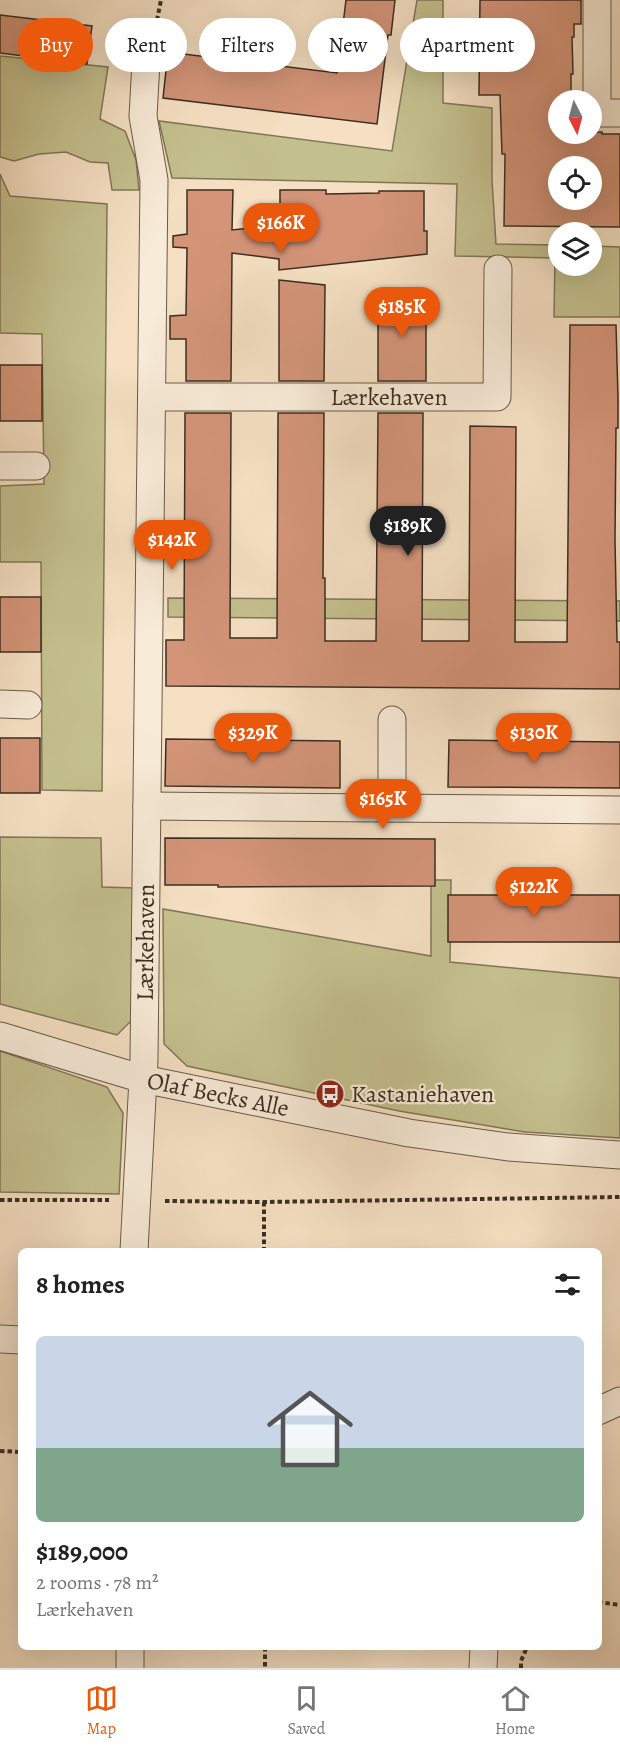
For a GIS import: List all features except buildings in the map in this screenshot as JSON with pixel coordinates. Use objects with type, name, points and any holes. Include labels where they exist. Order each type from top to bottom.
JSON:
[{"type":"street","points":[[597,0],[597,113],[620,113]]},
{"type":"street","name":"Lærkehaven","points":[[143,1079],[154,180],[143,116],[145,72]]},
{"type":"street","name":"Lærkehaven","points":[[152,397],[497,397],[498,269]]},
{"type":"street","points":[[0,466],[36,466]]},
{"type":"street","points":[[0,704],[28,705]]},
{"type":"street","points":[[392,720],[392,808]]},
{"type":"street","points":[[147,806],[620,810]]},
{"type":"street","name":"Olaf Becks Alle","points":[[0,1036],[143,1079],[409,1132],[508,1147],[620,1155]]},
{"type":"street","points":[[134,1248],[143,1079]]},
{"type":"street","points":[[0,1339],[18,1340]]},
{"type":"street","points":[[602,1409],[620,1401]]},
{"type":"street","points":[[130,1650],[130,1668]]},
{"type":"street","points":[[483,1668],[484,1650]]},
{"type":"path","points":[[159,18],[161,0]]},
{"type":"path","points":[[0,1200],[264,1202],[620,1197]]},
{"type":"path","points":[[264,1202],[264,1248]]},
{"type":"path","points":[[0,1451],[18,1452]]},
{"type":"path","points":[[602,1603],[620,1605]]},
{"type":"path","points":[[265,1650],[266,1668]]},
{"type":"path","points":[[521,1668],[526,1650]]},
{"type":"shaded area","points":[[417,0],[443,0],[443,18],[414,18]]},
{"type":"shaded area","points":[[0,56],[18,58],[18,72],[93,72],[93,65],[105,67],[105,72],[107,72],[100,119],[125,131],[136,160],[139,190],[112,190],[108,163],[90,162],[66,152],[39,154],[14,161],[0,157]]},
{"type":"shaded area","points":[[405,72],[443,72],[443,103],[492,108],[492,180],[496,244],[548,245],[548,258],[455,256],[457,184],[172,178],[159,121],[392,151]]},
{"type":"shaded area","points":[[0,174],[10,196],[107,204],[102,791],[42,790],[41,562],[0,562],[0,486],[44,484],[42,334],[0,333]]},
{"type":"shaded area","points":[[602,246],[620,247],[620,317],[554,317],[555,276],[602,276]]},
{"type":"shaded area","points":[[168,598],[620,601],[620,621],[168,617]]},
{"type":"shaded area","points":[[0,837],[101,838],[102,887],[136,888],[131,1021],[117,1035],[0,1004]]},
{"type":"shaded area","points":[[431,880],[451,880],[450,962],[620,978],[620,1138],[525,1132],[399,1111],[187,1066],[164,1044],[163,909],[431,956]]},
{"type":"shaded area","points":[[0,1051],[107,1087],[123,1113],[119,1194],[0,1192]]},
{"type":"place","name":"Kastaniehaven","points":[[330,1094]]}]
